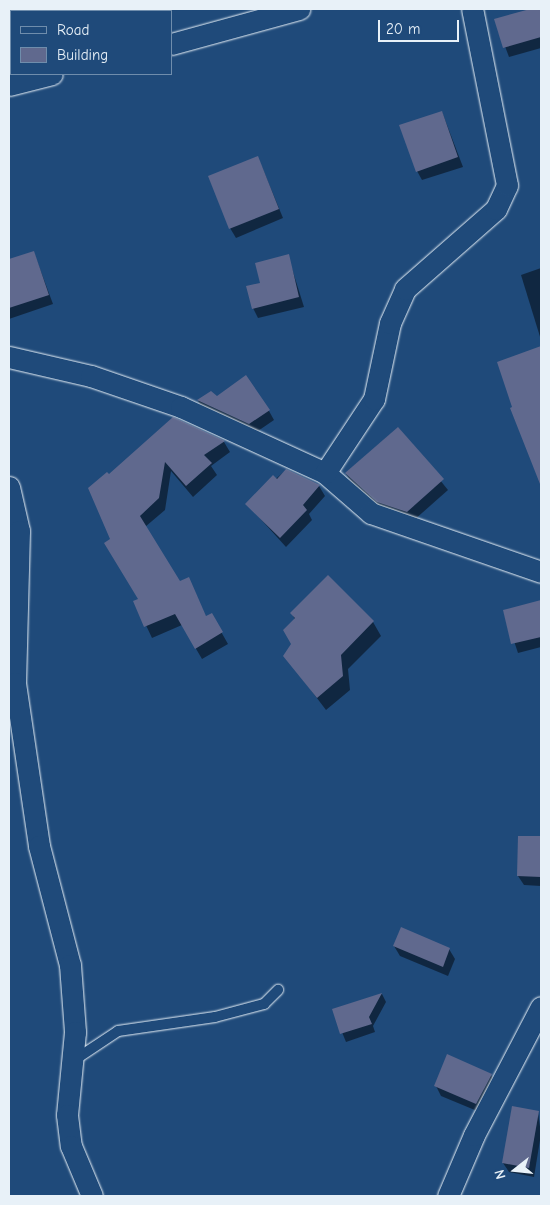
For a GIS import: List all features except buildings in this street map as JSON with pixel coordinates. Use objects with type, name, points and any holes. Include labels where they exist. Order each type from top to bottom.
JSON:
[{"type":"street","points":[[172,44],[298,9]]},
{"type":"street","points":[[325,473],[374,399],[390,323],[405,289],[496,209],[507,185],[472,9]]},
{"type":"street","points":[[9,85],[48,75]]},
{"type":"street","points":[[9,357],[91,376],[181,407],[325,473],[371,513],[541,572]]},
{"type":"street","points":[[9,487],[19,531],[15,683],[39,846],[70,965],[75,1032],[66,1115],[71,1146],[92,1196]]},
{"type":"street","points":[[448,1196],[474,1135],[541,1007]]},
{"type":"lane","points":[[72,1062],[118,1031],[215,1017],[264,1004],[278,990]]}]
